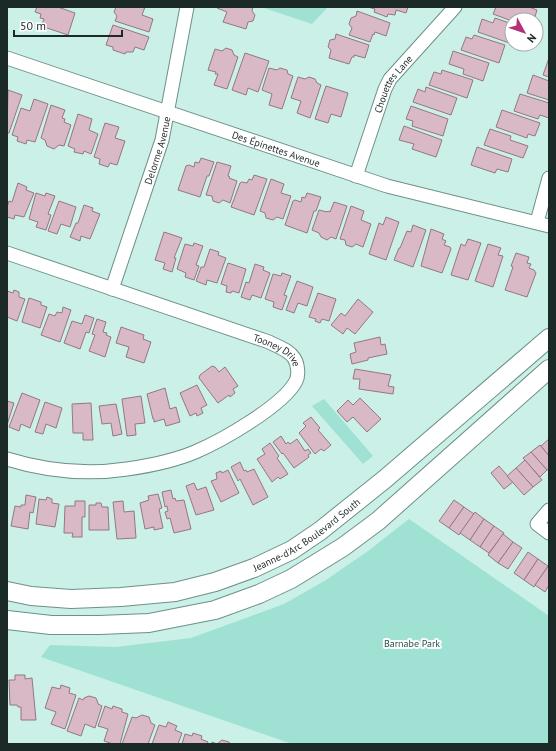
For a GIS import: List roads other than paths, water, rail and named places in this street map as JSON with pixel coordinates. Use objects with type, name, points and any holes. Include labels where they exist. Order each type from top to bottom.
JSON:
[{"type":"main road","name":"Jeanne-d'Arc Boulevard South","points":[[7,591],[31,596],[71,599],[121,598],[175,592],[215,582],[254,568],[292,550],[320,531],[391,474],[549,338]]},
{"type":"main road","points":[[7,620],[51,625],[149,623],[215,610],[259,594],[284,582],[343,547],[378,521],[549,369]]},
{"type":"street","name":"Delorme Avenue","points":[[112,289],[162,140],[187,7]]},
{"type":"street","name":"Chouettes Lane","points":[[356,176],[385,89],[390,79],[455,7]]},
{"type":"street","name":"Des Épinettes Avenue","points":[[7,58],[387,186],[543,224]]},
{"type":"street","points":[[543,224],[549,178]]},
{"type":"street","name":"Tooney Drive","points":[[7,253],[269,342],[288,351],[295,359],[298,374],[297,380],[292,388],[284,396],[241,428],[194,452],[149,465],[105,471],[60,471],[41,468],[7,459]]},
{"type":"street","points":[[549,510],[537,524],[549,533]]},
{"type":"park label","name":"Barnabe Park","points":[[412,643]]}]
